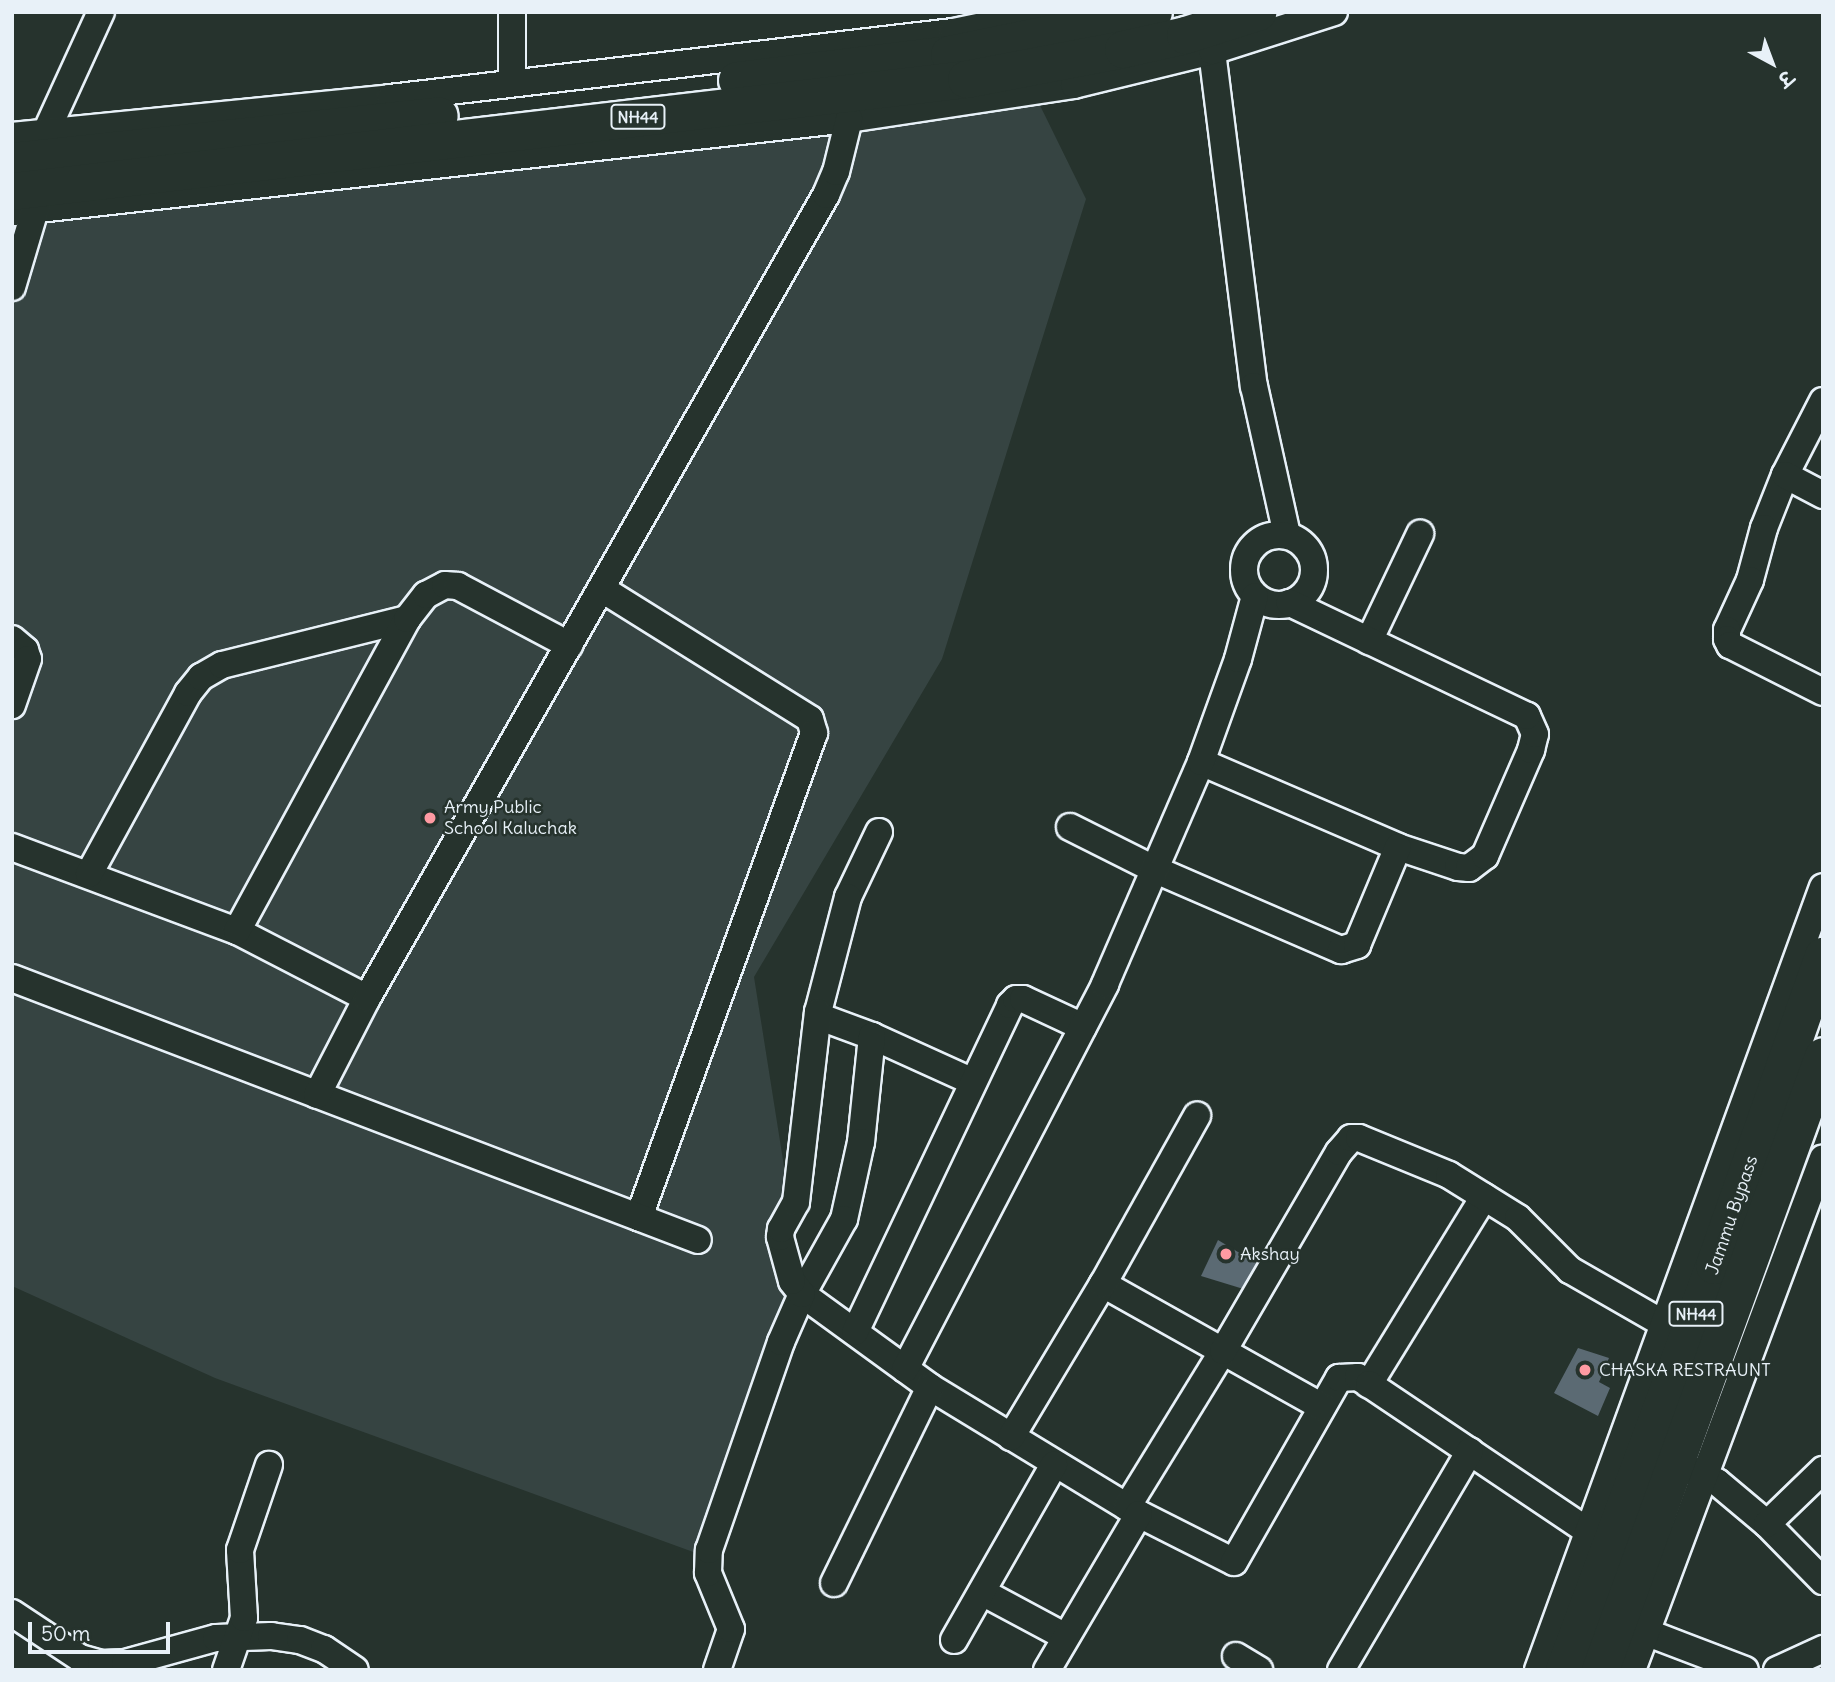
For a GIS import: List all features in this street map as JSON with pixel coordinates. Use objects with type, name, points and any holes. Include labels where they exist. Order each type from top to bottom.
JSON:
[{"type":"highway","name":"NH44","points":[[12,161],[513,107],[949,54],[1113,23],[1153,12]]},
{"type":"highway","name":"NH44","points":[[25,200],[966,79],[1135,46],[1257,12]]},
{"type":"highway","name":"Jammu Bypass","points":[[1564,1670],[1714,1265],[1823,956]]},
{"type":"highway","name":"Jammu Bypass","points":[[1600,1670],[1698,1473],[1823,1056]]},
{"type":"street","points":[[46,132],[101,12]]},
{"type":"street","points":[[512,12],[512,82]]},
{"type":"street","points":[[12,136],[390,98],[954,22],[1050,12]]},
{"type":"street","points":[[12,287],[25,200],[849,119],[1074,85],[1212,51],[1334,12]]},
{"type":"street","points":[[1212,51],[1254,386],[1287,536]]},
{"type":"street","points":[[317,1095],[367,998],[826,195],[836,172],[849,119]]},
{"type":"street","points":[[1823,401],[1785,475],[1764,528],[1750,580],[1727,630],[1730,645],[1823,692]]},
{"type":"street","points":[[1785,475],[1823,495]]},
{"type":"street","points":[[1369,641],[1420,534]]},
{"type":"street","points":[[1287,536],[1306,547],[1314,568],[1308,590],[1290,603],[1278,605],[1255,596],[1244,576],[1248,554],[1264,538],[1287,536]]},
{"type":"street","points":[[237,931],[407,619],[426,595],[445,584],[458,586],[569,645]]},
{"type":"street","points":[[602,589],[810,719],[814,733],[639,1217]]},
{"type":"street","points":[[905,1368],[1083,1027],[1156,870],[1201,762],[1238,659],[1255,596]]},
{"type":"street","points":[[1201,762],[1398,847],[1458,867],[1469,868],[1479,863],[1535,734],[1527,716],[1290,603]]},
{"type":"street","points":[[89,874],[188,693],[201,677],[234,662],[407,619]]},
{"type":"street","points":[[12,639],[24,650],[28,659],[12,705]]},
{"type":"street","points":[[1070,827],[1156,870],[1341,950],[1357,945],[1398,847]]},
{"type":"street","points":[[879,832],[848,897],[818,1012],[796,1202],[780,1229],[792,1281],[802,1294],[930,1387],[1054,1465],[1133,1511],[1234,1562],[1339,1378],[1359,1377],[1588,1531]]},
{"type":"street","points":[[12,847],[237,931],[367,998]]},
{"type":"street","points":[[1538,1670],[1823,887]]},
{"type":"street","points":[[12,978],[698,1240]]},
{"type":"street","points":[[855,1332],[971,1081],[1010,1005],[1016,999],[1023,999],[1083,1027]]},
{"type":"street","points":[[818,1012],[823,1018],[971,1081]]},
{"type":"street","points":[[717,1670],[731,1629],[708,1573],[709,1550],[772,1367],[802,1294],[844,1219],[861,1142],[872,1037]]},
{"type":"street","points":[[1011,1437],[1103,1284],[1197,1116]]},
{"type":"street","points":[[1046,1670],[1223,1351],[1339,1152],[1351,1138],[1359,1138],[1449,1175],[1518,1217],[1570,1270],[1664,1324]]},
{"type":"street","points":[[1632,1670],[1698,1473],[1823,1158]]},
{"type":"street","points":[[1369,1384],[1485,1197]]},
{"type":"street","points":[[1103,1284],[1322,1407]]},
{"type":"street","points":[[834,1584],[930,1387]]},
{"type":"street","points":[[1341,1670],[1470,1451]]},
{"type":"street","points":[[226,1670],[240,1636],[244,1618],[240,1550],[269,1465]]},
{"type":"street","points":[[954,1640],[1054,1465]]},
{"type":"street","points":[[1767,1524],[1823,1471]]},
{"type":"street","points":[[1698,1473],[1767,1524],[1823,1581]]},
{"type":"street","points":[[1644,1670],[1656,1636],[1698,1473]]},
{"type":"street","points":[[982,1592],[1066,1637]]},
{"type":"street","points":[[12,1613],[80,1658],[101,1664],[125,1663],[185,1645],[240,1636],[300,1640],[324,1649],[355,1670]]},
{"type":"street","points":[[1656,1636],[1745,1670]]},
{"type":"street","points":[[1777,1670],[1823,1649]]},
{"type":"street","points":[[1236,1656],[1259,1670]]},
{"type":"shaded area","name":"Army Public School Kaluchak","points":[[1028,81],[1086,199],[942,659],[754,977],[802,1280],[696,1553],[215,1378],[12,1286],[12,217]]},
{"type":"building","name":"Akshay","points":[[1218,1240],[1263,1267],[1250,1291],[1201,1276]]},
{"type":"building","name":"CHASKA RESTRAUNT","points":[[1578,1348],[1609,1358],[1599,1382],[1610,1388],[1598,1416],[1554,1393]]},
{"type":"place","name":"Army Public School Kaluchak","points":[[430,818]]},
{"type":"place","name":"Akshay","points":[[1226,1254]]},
{"type":"place","name":"CHASKA RESTRAUNT","points":[[1585,1370]]}]
